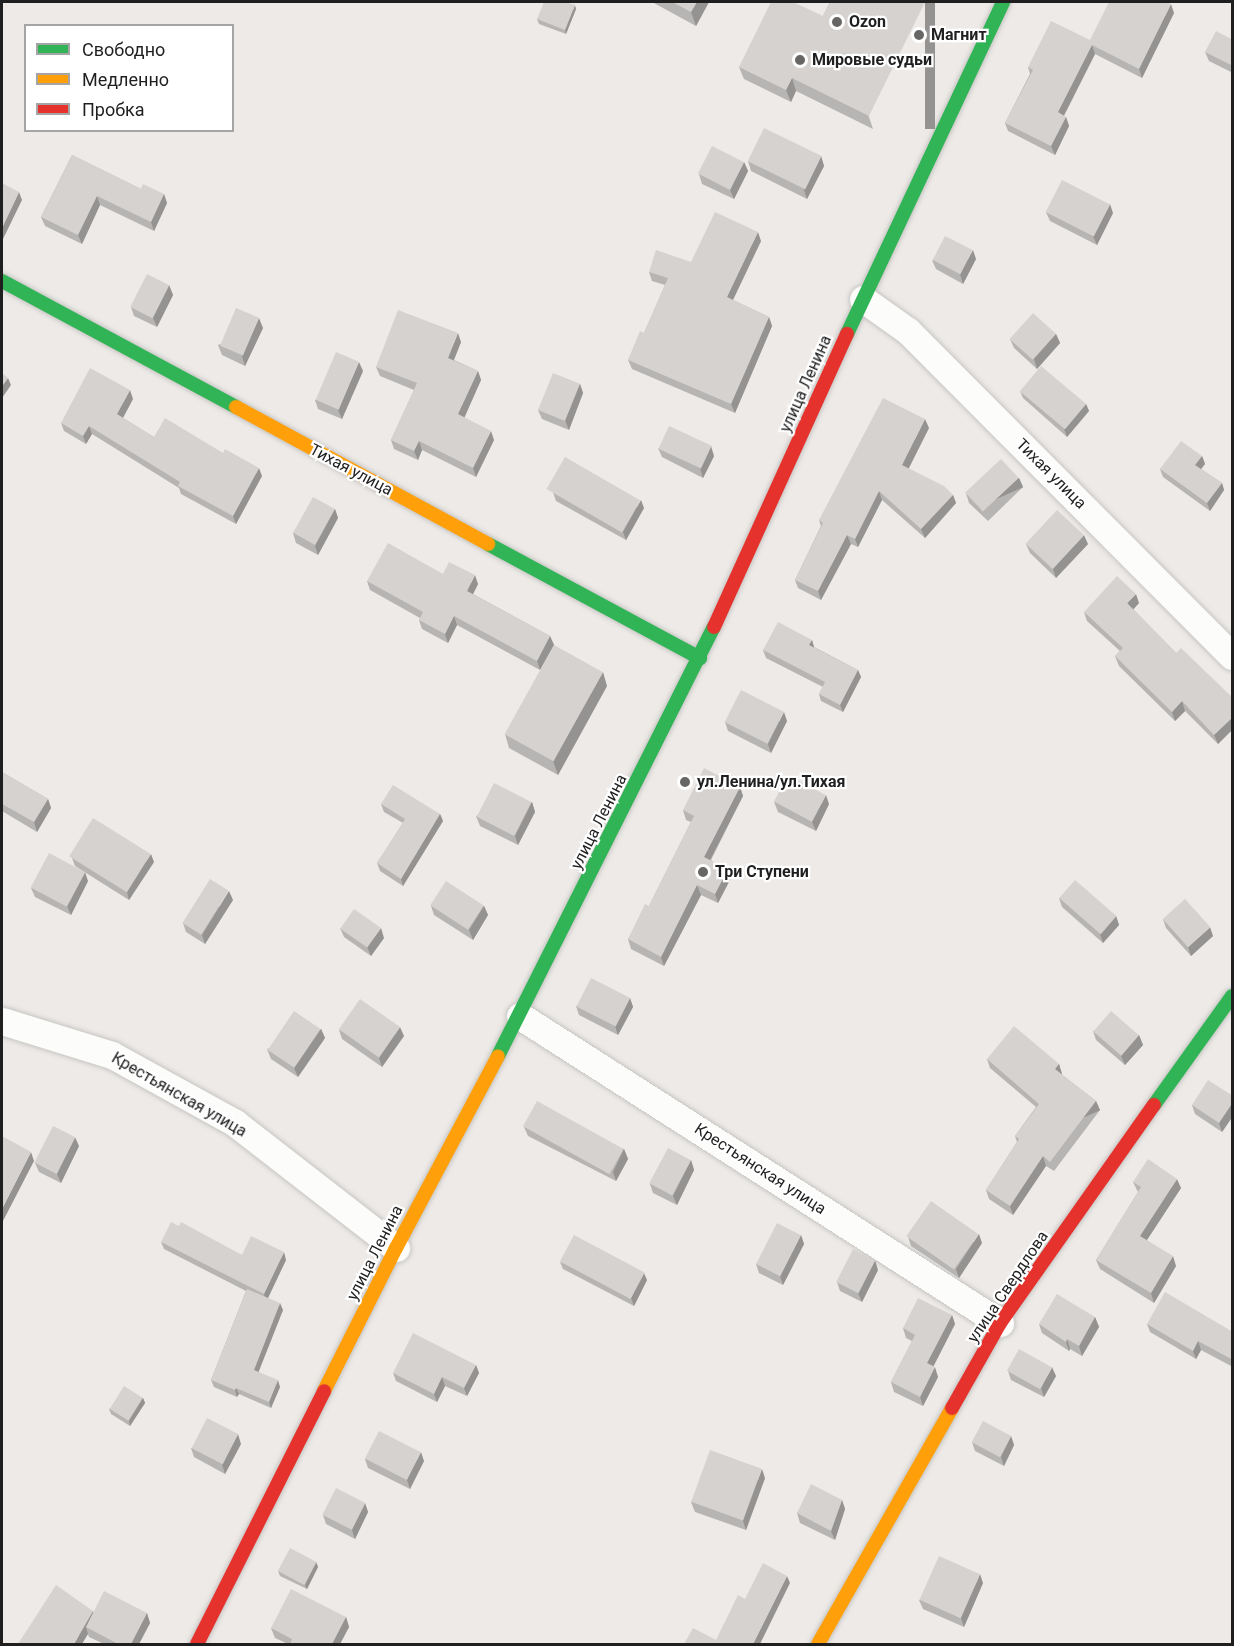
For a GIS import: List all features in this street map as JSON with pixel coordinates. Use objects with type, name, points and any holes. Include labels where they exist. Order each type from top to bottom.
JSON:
[{"type":"main road","name":"улица Ленина","points":[[197,1644],[396,1248],[520,1016],[700,658],[863,299],[1003,2]]},
{"type":"main road","name":"Тихая улица","points":[[2,281],[700,658]]},
{"type":"main road","name":"улица Свердлова","points":[[818,1644],[1000,1323],[1233,996]]},
{"type":"street","name":"Тихая улица","points":[[863,299],[908,331],[1233,656]]},
{"type":"street","name":"Крестьянская улица","points":[[520,1016],[1000,1323]]},
{"type":"street","name":"Крестьянская улица","points":[[2,1021],[112,1055],[235,1123],[396,1248]]},
{"type":"building","points":[[544,2],[566,2],[575,5],[565,30],[537,19]]},
{"type":"building","points":[[672,2],[697,2],[691,12]]},
{"type":"building","points":[[771,2],[793,2],[823,16],[830,2],[925,2],[869,116],[792,78],[786,90],[739,67]]},
{"type":"building","points":[[1109,2],[1166,2],[1171,4],[1139,69],[1092,45],[1058,112],[1066,117],[1051,146],[1005,123],[1033,70],[1028,67],[1051,21],[1090,40]]},
{"type":"building","points":[[1216,31],[1233,40],[1233,66],[1205,52]]},
{"type":"building","points":[[764,128],[822,156],[805,189],[748,161]]},
{"type":"building","points":[[712,146],[744,162],[730,190],[698,174]]},
{"type":"building","points":[[72,155],[141,189],[143,184],[164,194],[151,222],[97,196],[78,235],[41,217]]},
{"type":"building","points":[[1062,180],[1110,205],[1094,237],[1046,212]]},
{"type":"building","points":[[2,183],[19,192],[2,228]]},
{"type":"building","points":[[715,212],[758,232],[727,297],[769,317],[731,404],[628,360],[640,331],[644,333],[668,278],[649,272],[656,250],[691,262]]},
{"type":"building","points":[[945,236],[973,250],[960,274],[933,260]]},
{"type":"building","points":[[147,274],[169,285],[152,318],[130,307]]},
{"type":"building","points":[[236,308],[259,318],[243,356],[220,346]]},
{"type":"building","points":[[398,310],[458,333],[448,358],[478,371],[458,414],[491,431],[473,468],[419,441],[414,451],[391,440],[417,383],[376,367]]},
{"type":"building","points":[[1033,313],[1056,334],[1033,360],[1010,339]]},
{"type":"building","points":[[336,352],[359,362],[339,410],[316,400]]},
{"type":"building","points":[[1041,366],[1086,404],[1065,429],[1020,391]]},
{"type":"building","points":[[90,368],[130,390],[117,414],[154,437],[165,418],[223,453],[225,449],[259,468],[233,516],[178,486],[180,482],[89,426],[83,436],[61,423]]},
{"type":"building","points":[[2,373],[8,378],[2,386]]},
{"type":"building","points":[[553,373],[580,384],[565,421],[538,410]]},
{"type":"building","points":[[883,398],[925,419],[902,465],[944,486],[953,495],[921,529],[879,491],[855,539],[847,535],[818,591],[795,580],[823,523],[819,520]]},
{"type":"building","points":[[669,426],[712,446],[701,469],[658,449]]},
{"type":"building","points":[[1181,441],[1202,456],[1195,465],[1222,483],[1207,503],[1160,469]]},
{"type":"building","points":[[565,457],[640,500],[622,533],[546,489]]},
{"type":"building","points":[[1001,459],[1019,478],[983,511],[965,492]]},
{"type":"building","points":[[313,497],[335,509],[315,545],[293,533]]},
{"type":"building","points":[[1057,510],[1084,535],[1053,569],[1026,544]]},
{"type":"building","points":[[388,543],[443,574],[449,562],[475,575],[467,591],[550,636],[537,661],[454,616],[445,634],[419,620],[423,612],[367,581]]},
{"type":"building","points":[[1117,576],[1136,594],[1127,603],[1176,653],[1181,648],[1233,698],[1233,717],[1214,735],[1182,701],[1172,712],[1115,656],[1123,648],[1084,612]]},
{"type":"building","points":[[778,622],[812,640],[809,645],[858,670],[840,705],[819,694],[825,682],[763,650]]},
{"type":"building","points":[[554,645],[603,672],[554,761],[505,734]]},
{"type":"building","points":[[741,690],[784,712],[767,744],[725,722]]},
{"type":"building","points":[[704,768],[740,787],[704,857],[728,869],[715,894],[697,885],[661,957],[628,939],[645,904],[649,906],[694,816],[683,810]]},
{"type":"building","points":[[2,772],[48,799],[34,822],[2,804]]},
{"type":"building","points":[[788,775],[826,795],[812,822],[774,801]]},
{"type":"building","points":[[494,783],[531,802],[514,836],[477,817]]},
{"type":"building","points":[[393,785],[440,814],[401,879],[377,863],[405,819],[381,804]]},
{"type":"building","points":[[93,818],[151,854],[127,892],[69,856]]},
{"type":"building","points":[[49,853],[85,872],[67,907],[31,887]]},
{"type":"building","points":[[210,879],[229,891],[201,935],[182,923]]},
{"type":"building","points":[[1075,880],[1117,916],[1101,934],[1059,898]]},
{"type":"building","points":[[446,881],[484,906],[468,930],[430,905]]},
{"type":"building","points":[[1185,899],[1210,927],[1188,947],[1163,919]]},
{"type":"building","points":[[354,909],[381,928],[367,948],[340,929]]},
{"type":"building","points":[[591,978],[630,998],[616,1026],[576,1007]]},
{"type":"building","points":[[360,999],[400,1027],[379,1057],[339,1029]]},
{"type":"building","points":[[294,1011],[321,1029],[294,1068],[268,1050]]},
{"type":"building","points":[[1111,1011],[1139,1035],[1121,1056],[1093,1031]]},
{"type":"building","points":[[1014,1026],[1059,1064],[1055,1069],[1096,1101],[1050,1162],[1043,1156],[1010,1206],[986,1190],[1019,1139],[1015,1136],[1039,1104],[987,1059]]},
{"type":"building","points":[[1208,1080],[1233,1096],[1233,1102],[1219,1123],[1192,1105]]},
{"type":"building","points":[[537,1101],[624,1149],[610,1174],[523,1126]]},
{"type":"building","points":[[53,1126],[75,1137],[57,1174],[34,1163]]},
{"type":"building","points":[[2,1136],[31,1152],[2,1209]]},
{"type":"building","points":[[668,1148],[691,1160],[672,1196],[649,1183]]},
{"type":"building","points":[[1148,1159],[1177,1179],[1140,1236],[1173,1256],[1151,1293],[1096,1260],[1141,1187],[1133,1182]]},
{"type":"building","points":[[931,1201],[979,1234],[954,1269],[906,1236]]},
{"type":"building","points":[[171,1222],[179,1226],[181,1222],[242,1255],[251,1236],[284,1252],[264,1294],[161,1242]]},
{"type":"building","points":[[777,1223],[801,1235],[780,1276],[756,1264]]},
{"type":"building","points":[[574,1235],[645,1273],[631,1299],[560,1261]]},
{"type":"building","points":[[853,1249],[875,1260],[858,1293],[836,1282]]},
{"type":"building","points":[[247,1289],[280,1303],[254,1370],[278,1380],[269,1402],[211,1380]]},
{"type":"building","points":[[1165,1292],[1233,1332],[1233,1360],[1198,1341],[1193,1351],[1147,1324]]},
{"type":"building","points":[[1057,1294],[1095,1317],[1079,1346],[1067,1339],[1066,1342],[1039,1324]]},
{"type":"building","points":[[918,1298],[952,1315],[927,1363],[935,1367],[920,1397],[891,1382],[915,1335],[903,1328]]},
{"type":"building","points":[[413,1333],[476,1365],[464,1388],[442,1377],[434,1394],[393,1373]]},
{"type":"building","points":[[1019,1349],[1052,1367],[1040,1389],[1007,1371]]},
{"type":"building","points":[[124,1386],[143,1398],[128,1421],[110,1409]]},
{"type":"building","points":[[207,1418],[238,1434],[223,1464],[192,1448]]},
{"type":"building","points":[[983,1421],[1011,1436],[1000,1457],[972,1442]]},
{"type":"building","points":[[379,1431],[421,1452],[407,1480],[365,1459]]},
{"type":"building","points":[[710,1450],[762,1469],[743,1520],[691,1502]]},
{"type":"building","points":[[811,1484],[842,1500],[831,1531],[797,1513]]},
{"type":"building","points":[[336,1488],[365,1503],[352,1530],[322,1515]]},
{"type":"building","points":[[290,1548],[316,1562],[304,1585],[278,1571]]},
{"type":"building","points":[[939,1556],[980,1574],[961,1618],[919,1600]]},
{"type":"building","points":[[763,1563],[787,1576],[753,1644],[684,1644],[693,1628],[716,1640],[738,1595],[745,1599]]},
{"type":"building","points":[[56,1585],[93,1611],[74,1644],[18,1644]]},
{"type":"building","points":[[291,1589],[346,1617],[332,1644],[290,1644],[292,1639],[271,1628]]},
{"type":"building","points":[[104,1591],[147,1613],[131,1644],[118,1644],[86,1627]]},
{"type":"traffic: fast","points":[[847,334],[1003,2]]},
{"type":"traffic: fast","points":[[2,281],[236,407]]},
{"type":"traffic: fast","points":[[488,544],[700,658]]},
{"type":"traffic: fast","points":[[498,1056],[714,627]]},
{"type":"traffic: fast","points":[[1154,1105],[1232,996]]},
{"type":"traffic: slow","points":[[236,407],[488,544]]},
{"type":"traffic: slow","points":[[324,1391],[396,1248],[498,1056]]},
{"type":"traffic: slow","points":[[818,1644],[952,1408]]},
{"type":"traffic: jam","points":[[714,627],[847,334]]},
{"type":"traffic: jam","points":[[952,1408],[1000,1323],[1154,1105]]},
{"type":"traffic: jam","points":[[197,1644],[324,1391]]},
{"type":"place","name":"Ozon","points":[[837,22]]},
{"type":"place","name":"Магнит","points":[[919,35]]},
{"type":"place","name":"Мировые судьи","points":[[800,60]]},
{"type":"place","name":"ул.Ленина/ул.Тихая","points":[[685,782]]},
{"type":"place","name":"Три Ступени","points":[[703,872]]}]
